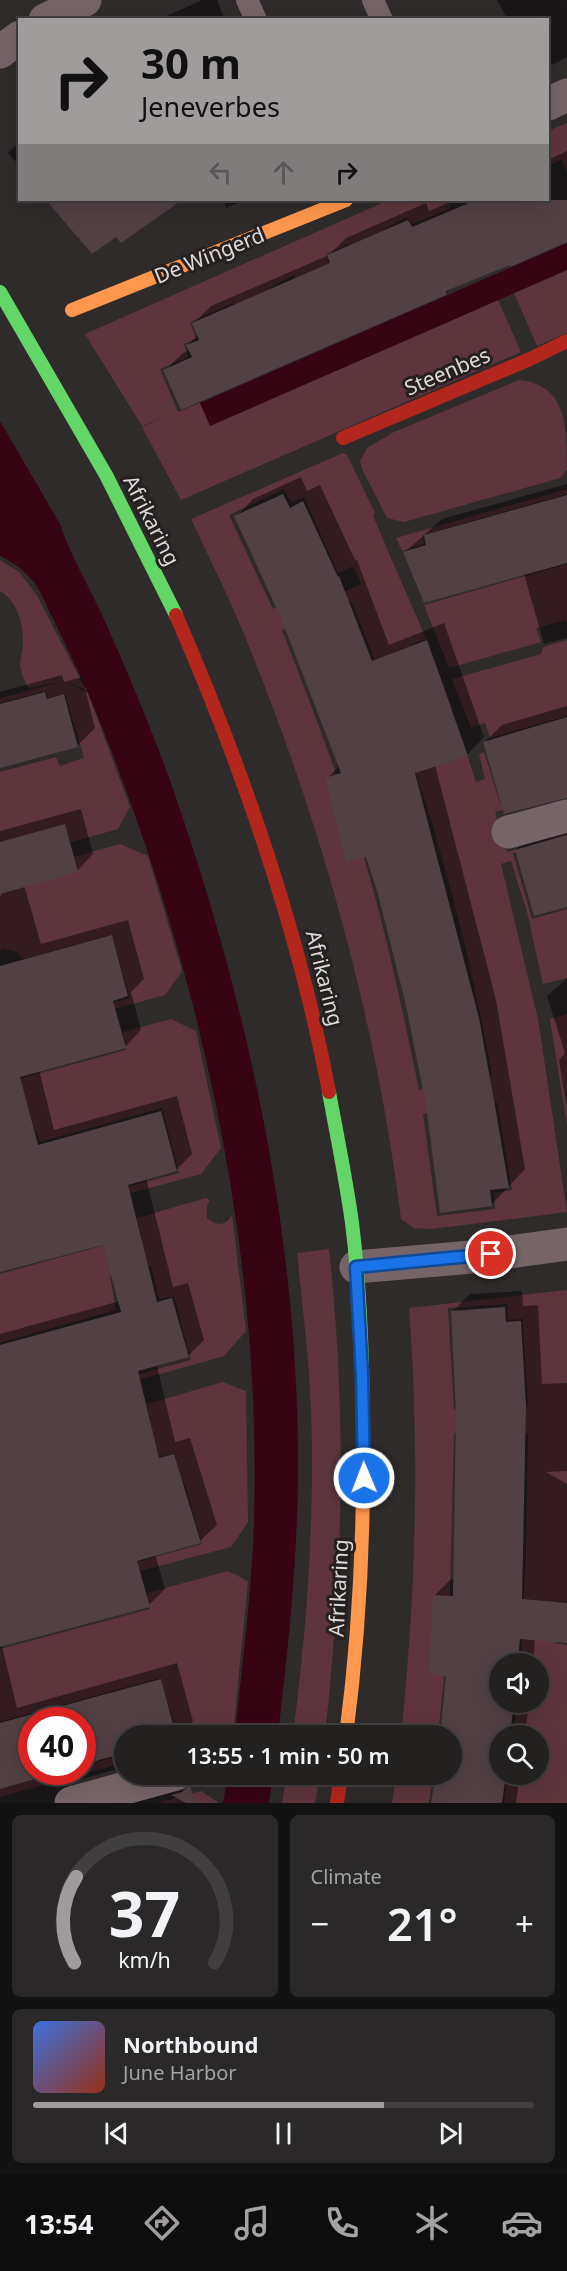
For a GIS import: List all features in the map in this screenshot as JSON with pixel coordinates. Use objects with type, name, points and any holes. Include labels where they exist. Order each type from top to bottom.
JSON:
[{"type":"street","points":[[49,18],[84,0]]},
{"type":"street","points":[[0,52],[18,38]]},
{"type":"street","points":[[549,104],[567,95]]},
{"type":"street","name":"De Wingerd","points":[[72,310],[342,201]]},
{"type":"street","name":"Afrikaring","points":[[0,292],[74,418],[139,536],[183,630],[240,769],[280,888],[311,1003],[353,1232],[362,1374],[364,1478],[360,1590],[347,1725]]},
{"type":"street","name":"Steenbes","points":[[343,438],[530,359],[567,341]]},
{"type":"street","points":[[508,832],[567,816]]},
{"type":"street","points":[[356,1267],[472,1257],[567,1244]]},
{"type":"street","points":[[71,1803],[136,1785]]},
{"type":"street","points":[[337,1803],[339,1785]]},
{"type":"lane","points":[[247,0],[255,18]]},
{"type":"lane","points":[[373,0],[381,18]]},
{"type":"shaded area","points":[[567,123],[567,171],[561,160],[549,166],[549,131]]},
{"type":"shaded area","points":[[387,201],[448,201],[451,208],[413,224],[407,217],[386,228],[387,236],[353,251],[349,244],[326,254],[340,290],[300,293],[294,275],[269,288],[281,317],[240,319],[233,303],[190,322],[196,339],[184,344],[188,357],[160,369],[178,412],[200,403],[211,425],[498,300],[521,352],[181,500],[142,427],[165,417],[142,426],[85,334]]},
{"type":"shaded area","points":[[567,243],[567,270],[210,426],[200,403]]},
{"type":"shaded area","points":[[567,270],[567,333],[537,346],[514,293]]},
{"type":"shaded area","points":[[519,380],[535,383],[547,390],[561,410],[566,438],[567,470],[560,478],[404,522],[387,518],[362,469],[360,461],[367,448],[394,432]]},
{"type":"shaded area","points":[[0,421],[60,524],[112,636],[148,723],[201,873],[247,1043],[280,1216],[290,1304],[296,1391],[298,1479],[296,1543],[279,1725],[236,1725],[253,1547],[254,1418],[247,1316],[235,1215],[218,1113],[195,1013],[136,817],[100,722],[37,586],[23,571],[0,556]]},
{"type":"shaded area","points":[[343,453],[347,455],[375,513],[373,516],[426,639],[412,644],[420,668],[436,664],[452,708],[432,716],[443,746],[462,739],[476,782],[485,779],[479,754],[484,752],[501,806],[567,787],[567,792],[495,812],[507,852],[567,834],[567,837],[513,853],[532,919],[567,909],[567,978],[543,984],[527,912],[511,861],[501,864],[538,1019],[567,1212],[431,1229],[414,1228],[401,1219],[377,1069],[361,995],[321,849],[272,705],[244,634],[191,519]],"holes":[[[284,489],[291,502],[304,497],[338,573],[353,566],[361,584],[334,597],[338,607],[352,602],[404,737],[440,852],[473,979],[492,1076],[479,1079],[483,1104],[497,1102],[512,1190],[494,1193],[495,1209],[437,1216],[423,1114],[445,1110],[442,1086],[419,1090],[394,972],[363,854],[282,630],[302,622],[293,600],[273,609],[229,515]]]},
{"type":"shaded area","points":[[567,489],[567,494],[423,535],[424,544],[402,551],[396,538]]},
{"type":"shaded area","points":[[0,560],[19,572],[36,594],[86,690],[67,683],[88,693],[130,807],[118,829],[0,862],[0,772],[56,757],[60,766],[84,758],[65,693],[48,698],[46,691],[0,703],[0,698],[64,681],[28,688],[20,665],[23,646],[21,622],[11,601],[0,591]]},
{"type":"shaded area","points":[[567,564],[567,623],[566,620],[536,628],[541,642],[449,668],[424,605]]},
{"type":"shaded area","points":[[567,640],[567,716],[490,738],[485,723],[471,728],[452,679],[541,654],[543,647]]},
{"type":"shaded area","points":[[120,844],[148,856],[182,971],[165,995],[0,1040],[0,1033],[130,998],[112,935],[23,959],[17,952],[3,949],[0,951],[0,877]]},
{"type":"shaded area","points":[[567,1014],[567,1125],[550,1019]]},
{"type":"shaded area","points":[[171,1019],[196,1031],[221,1148],[201,1174],[0,1229],[0,1221],[179,1173],[162,1108],[40,1142],[36,1131],[0,1141],[0,1084],[126,1050],[123,1032]]},
{"type":"shaded area","points":[[206,1198],[210,1200],[207,1206],[207,1218],[210,1221],[221,1224],[227,1221],[232,1214],[246,1331],[224,1356],[0,1419],[0,1412],[191,1360],[174,1296],[159,1299],[151,1266],[110,1276],[116,1310],[0,1343],[0,1274],[141,1235],[137,1218]]},
{"type":"shaded area","points":[[329,1249],[335,1311],[341,1492],[336,1613],[326,1725],[294,1725],[306,1613],[312,1490],[310,1389],[297,1253]]},
{"type":"shaded area","points":[[567,1290],[567,1602],[557,1601],[555,1643],[567,1645],[567,1803],[504,1803],[506,1785],[549,1785],[549,1725],[514,1725],[516,1713],[549,1713],[549,1653],[521,1653],[526,1559],[528,1434],[513,1431],[513,1408],[528,1407],[523,1319],[508,1320],[507,1304],[448,1308],[454,1409],[476,1410],[475,1431],[454,1433],[449,1629],[439,1725],[402,1725],[415,1522],[415,1416],[409,1308]]},
{"type":"shaded area","points":[[223,1382],[246,1391],[248,1522],[231,1547],[0,1608],[0,1600],[202,1544],[174,1453],[119,1467],[81,1439],[151,1421],[147,1404]]},
{"type":"shaded area","points":[[228,1571],[248,1581],[234,1725],[175,1725],[160,1678],[55,1707],[18,1707],[18,1717],[0,1722],[0,1649],[150,1609],[147,1593]]},
{"type":"shaded area","points":[[114,1757],[114,1766],[96,1771],[96,1762]]},
{"type":"shaded area","points":[[18,1783],[44,1785],[0,1797],[0,1788]]},
{"type":"shaded area","points":[[226,1785],[272,1785],[269,1803],[223,1803]]},
{"type":"shaded area","points":[[285,1785],[318,1785],[315,1803],[282,1803]]},
{"type":"shaded area","points":[[395,1785],[432,1785],[429,1803],[392,1803]]},
{"type":"shaded area","points":[[201,1791],[219,1803],[157,1803]]},
{"type":"building","points":[[567,200],[567,242],[446,291],[446,295],[181,410],[163,370],[192,357],[186,345],[199,340],[192,323],[330,263],[327,255],[408,220],[412,227],[474,201]]},
{"type":"building","points":[[47,201],[181,201],[121,243],[116,237],[92,254]]},
{"type":"building","points":[[283,494],[290,508],[303,501],[339,576],[372,661],[427,640],[468,756],[415,773],[479,1018],[495,1106],[509,1188],[490,1190],[492,1206],[440,1213],[426,1105],[405,1001],[378,894],[366,857],[346,863],[325,778],[341,773],[281,618],[234,516]]},
{"type":"building","points":[[567,495],[567,563],[424,603],[403,552],[426,545],[424,535]]},
{"type":"building","points":[[45,692],[47,699],[64,694],[78,747],[0,768],[0,704]]},
{"type":"building","points":[[567,717],[567,798],[504,814],[483,742]]},
{"type":"building","points":[[65,824],[78,872],[0,894],[0,842]]},
{"type":"building","points":[[567,835],[567,907],[534,916],[515,850]]},
{"type":"building","points":[[112,935],[128,996],[113,1001],[126,1048],[20,1077],[38,1145],[161,1111],[177,1171],[128,1185],[157,1302],[172,1298],[189,1357],[138,1371],[159,1458],[174,1454],[201,1543],[137,1561],[150,1607],[0,1647],[0,1345],[121,1312],[103,1245],[0,1272],[0,966]]},
{"type":"building","points":[[505,1307],[506,1322],[521,1321],[526,1406],[522,1599],[567,1603],[567,1643],[520,1639],[519,1653],[489,1653],[489,1713],[513,1713],[511,1725],[489,1725],[489,1785],[504,1785],[502,1803],[431,1803],[434,1785],[462,1785],[462,1725],[441,1725],[446,1676],[429,1674],[433,1595],[453,1596],[456,1414],[451,1311]]},
{"type":"building","points":[[161,1679],[173,1725],[114,1725],[114,1756],[96,1761],[96,1707],[59,1707]]},
{"type":"building","points":[[18,1718],[18,1784],[0,1789],[0,1723]]},
{"type":"building","points":[[190,1785],[195,1803],[186,1803],[171,1795],[182,1792]]},
{"type":"traffic: fast","points":[[0,292],[106,475],[176,615]]},
{"type":"traffic: fast","points":[[329,1092],[347,1190],[358,1277],[363,1439]]},
{"type":"traffic: slow","points":[[72,310],[344,201]]},
{"type":"traffic: slow","points":[[347,1725],[360,1588],[363,1439]]},
{"type":"traffic: jam","points":[[343,438],[530,359],[567,341]]},
{"type":"traffic: jam","points":[[176,615],[224,731],[266,849],[301,970],[329,1092]]},
{"type":"traffic: jam","points":[[337,1803],[339,1785]]},
{"type":"route","points":[[364,1478],[360,1320],[356,1267],[491,1254]]}]
